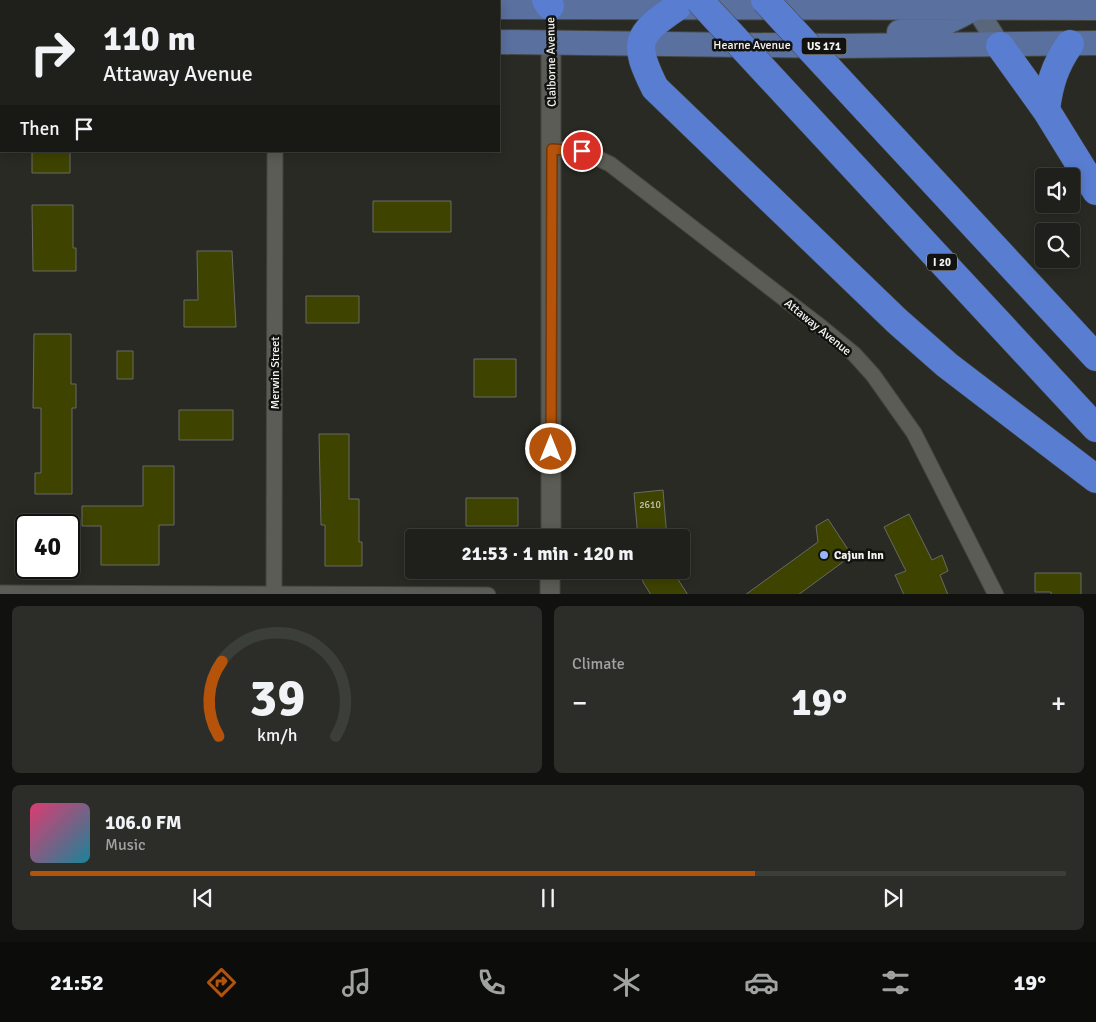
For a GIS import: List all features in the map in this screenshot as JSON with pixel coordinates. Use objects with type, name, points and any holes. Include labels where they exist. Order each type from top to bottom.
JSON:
[{"type":"highway","points":[[765,0],[1096,357]]},
{"type":"highway","points":[[688,3],[650,26],[640,44],[645,68],[655,88],[669,104],[897,321],[947,364],[1096,479]]},
{"type":"highway","name":"I 20","points":[[688,3],[788,96],[1096,428]]},
{"type":"highway","points":[[1046,110],[1050,84],[1058,63],[1083,43]]},
{"type":"highway","points":[[1000,46],[1046,110],[1096,191]]},
{"type":"main road","points":[[500,7],[548,3],[688,3],[973,4],[1096,8]]},
{"type":"main road","name":"Claiborne Avenue","points":[[548,3],[551,43]]},
{"type":"main road","points":[[973,4],[1000,46]]},
{"type":"main road","points":[[837,46],[863,34],[927,30],[946,24],[973,4]]},
{"type":"main road","name":"Hearne Avenue","points":[[500,42],[837,46],[1000,46],[1083,43]]},
{"type":"street","name":"Claiborne Avenue","points":[[551,43],[551,529]]},
{"type":"street","name":"Attaway Avenue","points":[[552,149],[582,151],[610,164],[854,354],[891,397],[914,433],[996,594]]},
{"type":"street","name":"Merwin Street","points":[[274,594],[275,152]]},
{"type":"street","points":[[550,579],[550,594]]},
{"type":"street","points":[[0,593],[488,594]]},
{"type":"building","points":[[32,152],[70,152],[70,173],[32,173]]},
{"type":"building","points":[[373,201],[451,201],[451,232],[373,232]]},
{"type":"building","points":[[32,205],[73,205],[73,248],[76,248],[76,271],[33,271]]},
{"type":"building","points":[[197,251],[232,251],[236,327],[184,327],[184,300],[198,300]]},
{"type":"building","points":[[306,296],[359,296],[359,323],[306,323]]},
{"type":"building","points":[[34,334],[71,334],[71,384],[76,384],[76,408],[72,408],[72,494],[35,494],[35,473],[41,473],[41,408],[33,408]]},
{"type":"building","points":[[117,351],[133,351],[133,379],[117,379]]},
{"type":"building","points":[[474,359],[516,359],[516,397],[474,397]]},
{"type":"building","points":[[179,410],[233,410],[233,440],[179,440]]},
{"type":"building","points":[[319,434],[349,434],[349,499],[359,499],[359,542],[362,542],[362,566],[325,566],[325,525],[321,525]]},
{"type":"building","points":[[143,466],[174,466],[174,525],[159,525],[159,565],[101,565],[101,526],[82,526],[82,506],[143,506]]},
{"type":"building","points":[[663,490],[666,529],[637,529],[634,493]]},
{"type":"building","points":[[466,498],[518,498],[518,526],[466,526]]},
{"type":"building","points":[[909,514],[932,560],[942,555],[948,571],[940,575],[948,594],[904,594],[895,575],[906,571],[884,527]]},
{"type":"building","name":"Cajun Inn","points":[[828,519],[849,551],[847,559],[799,594],[746,594],[818,542],[816,526]]},
{"type":"building","points":[[1035,573],[1081,573],[1081,594],[1035,592]]},
{"type":"building","points":[[642,579],[678,579],[687,594],[650,594]]},
{"type":"place","name":"Cajun Inn","points":[[824,555]]},
{"type":"route","points":[[551,449],[552,149],[582,151]]}]
